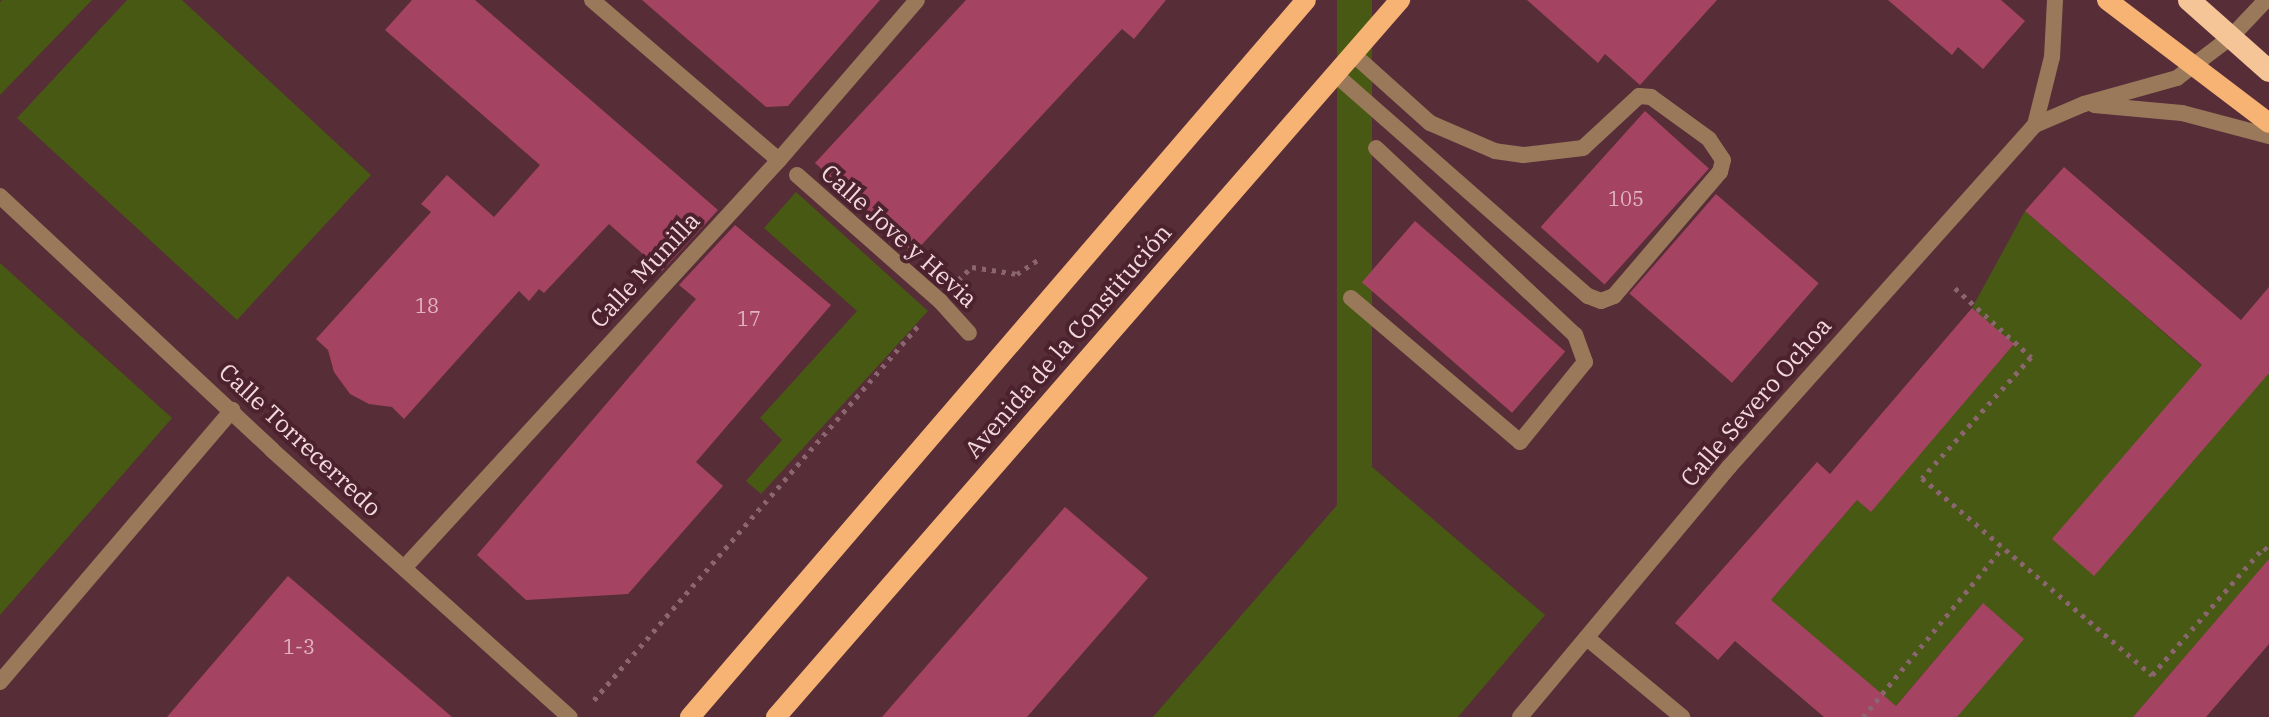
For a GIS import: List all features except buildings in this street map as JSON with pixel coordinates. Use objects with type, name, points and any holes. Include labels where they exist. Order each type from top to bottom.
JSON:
[{"type":"highway","points":[[2189,0],[2269,71]]},
{"type":"main road","name":"Avenida de la Constitución","points":[[690,717],[1306,0]]},
{"type":"main road","name":"Avenida de la Constitución","points":[[776,717],[1400,0]]},
{"type":"main road","points":[[2107,0],[2269,123]]},
{"type":"street","points":[[592,0],[779,160]]},
{"type":"street","name":"Calle Munilla","points":[[404,568],[779,160],[917,0]]},
{"type":"street","name":"Calle Severo Ochoa","points":[[2035,125],[2052,57],[2055,0]]},
{"type":"street","name":"Calle Severo Ochoa","points":[[1520,717],[1729,467],[2035,125],[2084,104],[2158,85],[2193,68],[2231,37],[2266,0]]},
{"type":"street","points":[[1336,75],[1588,296],[1601,301],[1614,296],[1720,172],[1723,160],[1709,139],[1651,97],[1639,96],[1583,148],[1523,155],[1495,151],[1430,123],[1353,54]]},
{"type":"street","name":"Calle Severo Ochoa","points":[[2084,104],[2182,113],[2269,136]]},
{"type":"street","points":[[1351,298],[1520,442],[1585,362],[1575,335],[1376,148]]},
{"type":"street","name":"Calle Jove y Hevia","points":[[797,175],[940,301],[969,333]]},
{"type":"street","name":"Calle Torrecerredo","points":[[0,196],[561,714]]},
{"type":"street","points":[[0,682],[232,410]]},
{"type":"street","points":[[1587,638],[1682,717]]},
{"type":"path","points":[[587,708],[972,267],[1017,274],[1047,249]]},
{"type":"path","points":[[1955,288],[2031,357],[1922,478],[2152,675],[2264,547],[2269,552]]},
{"type":"path","points":[[1863,717],[2003,547]]},
{"type":"green space","points":[[92,0],[0,95],[0,2]]},
{"type":"green space","points":[[127,0],[182,0],[371,175],[237,320],[17,118]]},
{"type":"green space","points":[[1337,0],[1372,0],[1372,717],[1337,717]]},
{"type":"green space","points":[[796,192],[928,311],[761,494],[746,481],[782,440],[760,418],[857,311],[764,228]]},
{"type":"green space","points":[[2025,211],[2201,365],[2241,320],[2269,344],[2269,565],[2266,563],[2133,717],[1957,717],[1983,603],[1894,708],[1770,601],[1857,500],[1870,511],[2014,344],[1972,308]]},
{"type":"green space","points":[[0,263],[172,418],[0,615]]},
{"type":"green space","points":[[1371,466],[1545,615],[1458,717],[1153,717]]}]
